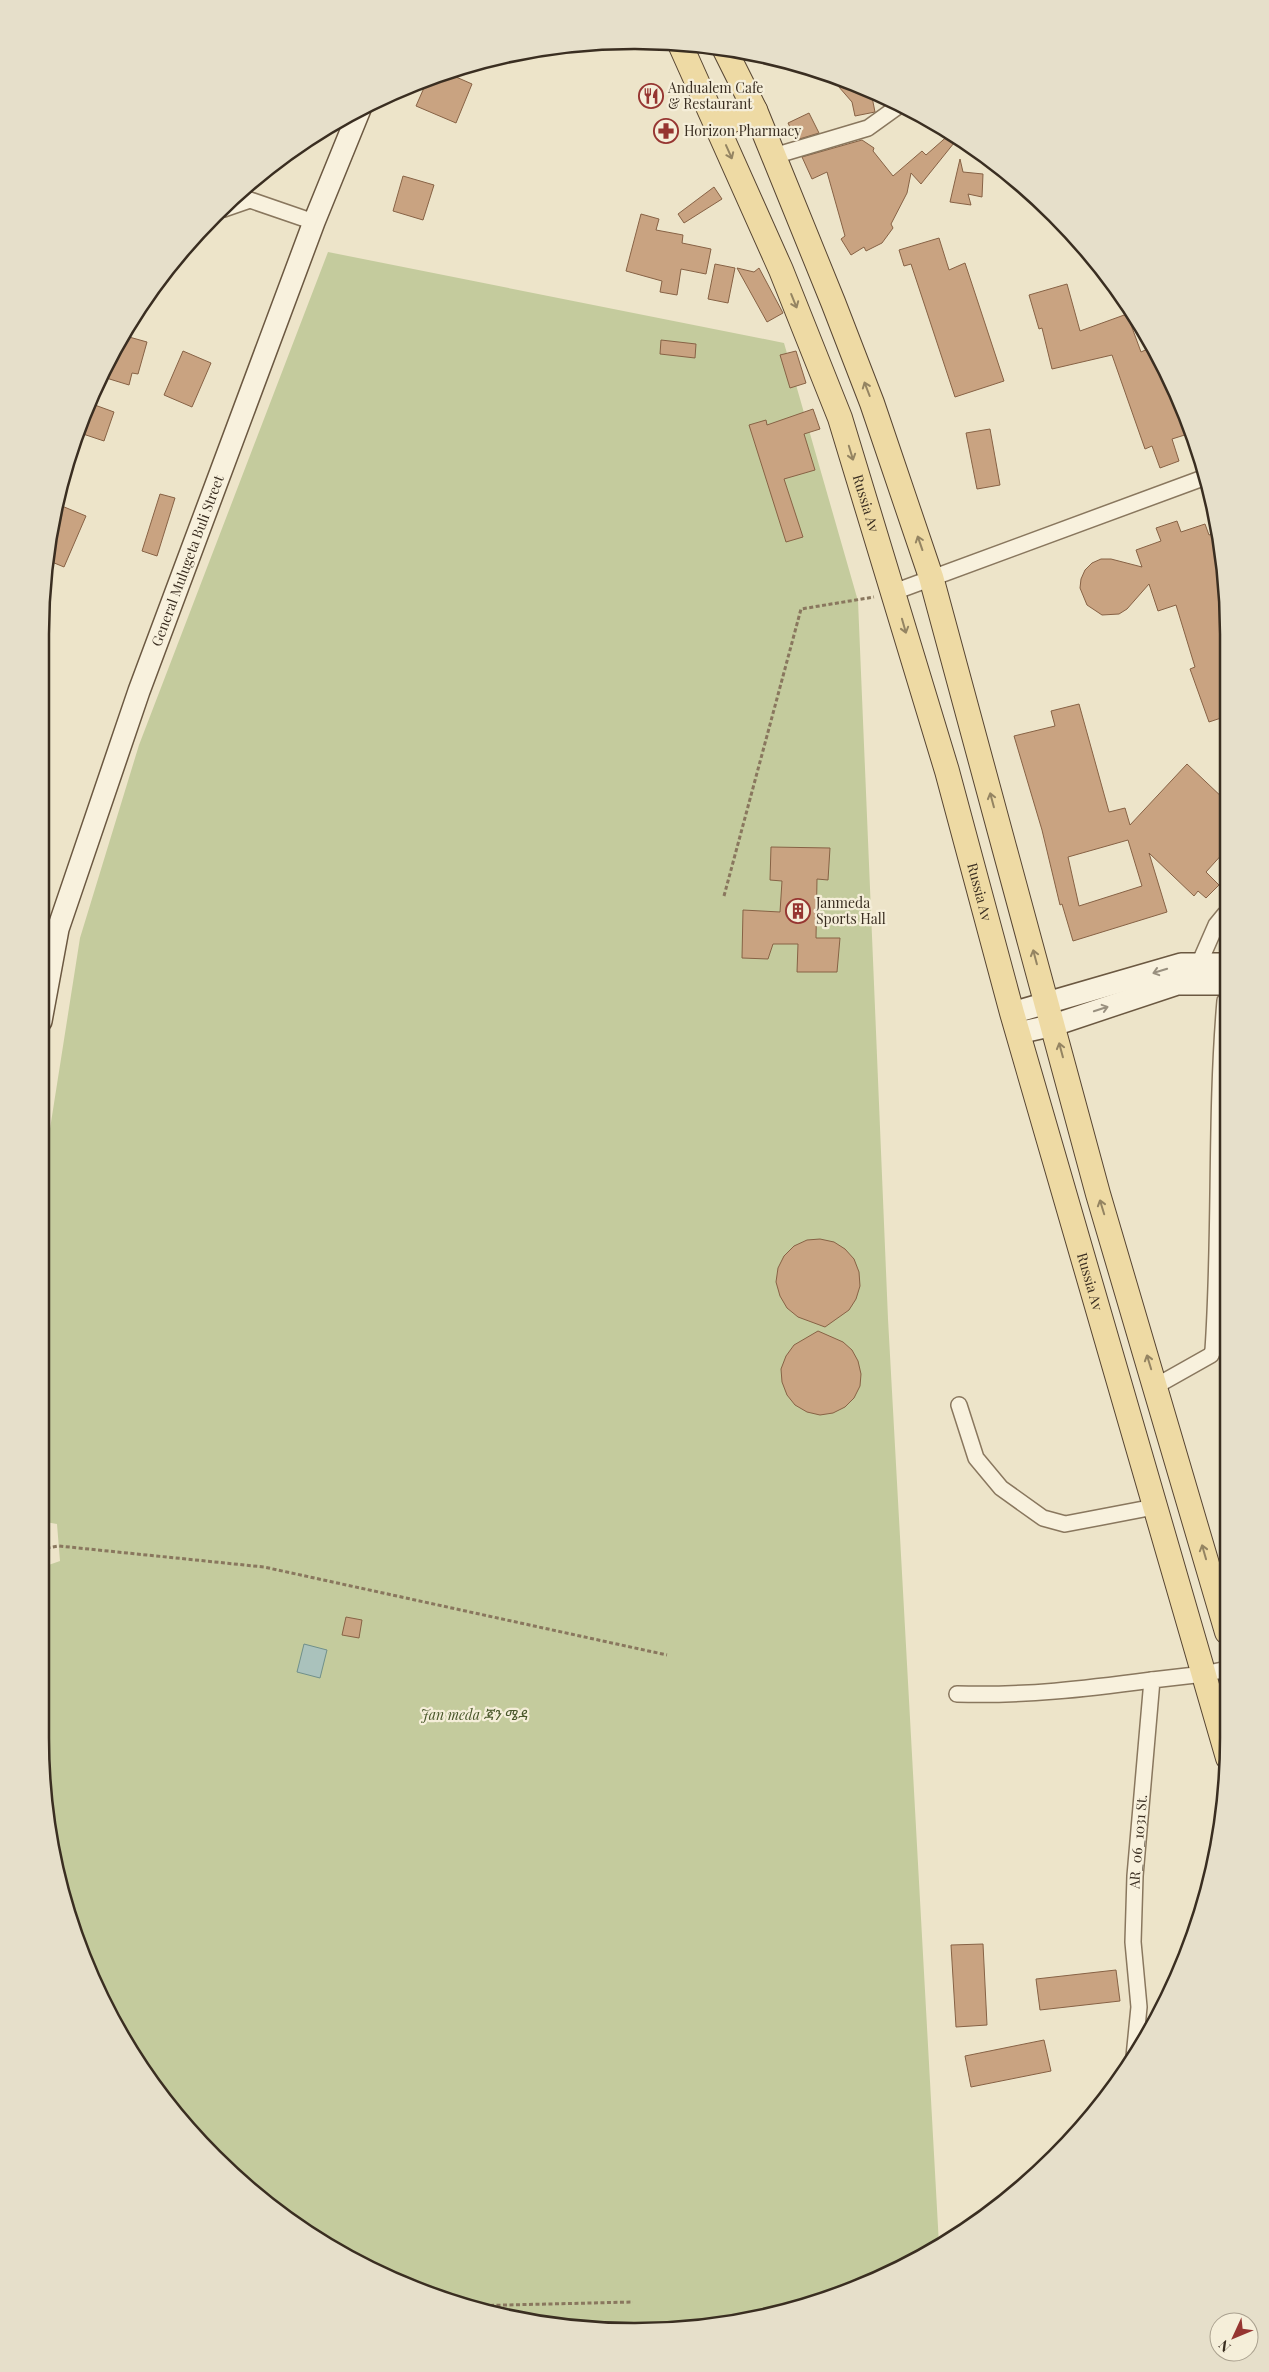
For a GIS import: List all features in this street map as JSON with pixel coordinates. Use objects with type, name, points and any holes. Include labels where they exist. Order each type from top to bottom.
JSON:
[{"type":"main road","name":"Russia Av","points":[[683,51],[781,270],[840,418],[947,771],[1015,1023],[1220,1730]]},
{"type":"main road","points":[[728,57],[755,110],[872,403],[932,578],[1098,1194],[1220,1608]]},
{"type":"main road","points":[[717,127],[755,110]]},
{"type":"main road","name":"General Mulugeta Buli Street","points":[[49,977],[58,928],[136,700],[314,222],[356,120]]},
{"type":"main road","points":[[1015,1023],[1177,984],[1195,974],[1220,966]]},
{"type":"main road","points":[[1195,974],[1220,982]]},
{"type":"street","points":[[774,156],[868,128],[895,109]]},
{"type":"street","points":[[237,205],[250,200],[314,222]]},
{"type":"street","points":[[894,592],[1199,479]]},
{"type":"street","points":[[1195,974],[1216,925],[1220,920]]},
{"type":"street","points":[[1156,1386],[1212,1355],[1220,1306]]},
{"type":"street","points":[[959,1405],[976,1458],[1001,1488],[1043,1518],[1065,1524],[1154,1507]]},
{"type":"street","points":[[957,1694],[1010,1696],[1048,1693],[1220,1671]]},
{"type":"street","name":"AR_06_1031 St.","points":[[1136,2040],[1139,2007],[1133,1942],[1135,1876],[1152,1680]]},
{"type":"path","points":[[724,896],[801,609],[858,601],[894,592]]},
{"type":"path","points":[[49,1548],[59,1546],[264,1567],[667,1656]]},
{"type":"path","points":[[493,2305],[633,2302]]},
{"type":"green space","name":"Jan meda ጃን ሜዳ","points":[[328,252],[784,343],[858,601],[888,1319],[939,2238],[894,2263],[859,2279],[786,2303],[749,2312],[673,2322],[596,2322],[558,2318],[520,2312],[446,2292],[410,2279],[342,2245],[309,2225],[248,2178],[194,2124],[170,2094],[147,2063],[109,1997],[93,1962],[69,1889],[60,1852],[50,1776],[49,1565],[60,1561],[57,1524],[49,1523],[49,1135],[80,938],[139,745]]},
{"type":"water","points":[[304,1644],[327,1650],[320,1678],[297,1672]]},
{"type":"building","points":[[456,77],[472,84],[456,123],[416,106],[424,88]]},
{"type":"building","points":[[837,85],[872,99],[875,112],[855,116],[852,102]]},
{"type":"building","points":[[809,113],[819,133],[796,140],[788,123]]},
{"type":"building","points":[[945,138],[954,143],[921,184],[911,173],[907,193],[891,224],[893,228],[882,243],[866,251],[864,247],[851,255],[841,239],[845,236],[827,172],[812,179],[802,157],[862,140],[874,148],[873,151],[893,176],[922,151],[926,155]]},
{"type":"building","points":[[960,159],[963,172],[983,174],[982,197],[968,194],[971,205],[950,202]]},
{"type":"building","points":[[403,176],[434,185],[423,220],[393,211]]},
{"type":"building","points":[[714,187],[722,199],[684,223],[678,214]]},
{"type":"building","points":[[641,214],[659,219],[656,230],[683,235],[682,243],[711,249],[706,274],[681,269],[677,295],[660,292],[662,281],[626,271]]},
{"type":"building","points":[[939,238],[949,270],[965,263],[1004,381],[955,397],[911,264],[904,266],[899,250]]},
{"type":"building","points":[[715,264],[735,268],[728,303],[708,299]]},
{"type":"building","points":[[737,268],[754,272],[759,268],[783,313],[767,322]]},
{"type":"building","points":[[1067,284],[1080,331],[1125,315],[1141,352],[1146,350],[1176,410],[1185,435],[1172,439],[1179,461],[1160,468],[1152,446],[1145,449],[1112,355],[1052,369],[1042,328],[1039,329],[1029,295]]},
{"type":"building","points":[[130,337],[147,342],[138,374],[132,373],[129,385],[107,378]]},
{"type":"building","points":[[661,340],[696,344],[695,358],[660,354]]},
{"type":"building","points":[[183,351],[211,363],[192,407],[164,395]]},
{"type":"building","points":[[796,351],[806,383],[790,388],[780,355]]},
{"type":"building","points":[[95,405],[114,412],[104,441],[84,434]]},
{"type":"building","points":[[813,409],[820,429],[804,434],[815,470],[784,479],[803,537],[786,542],[749,425],[766,420],[767,425]]},
{"type":"building","points":[[990,429],[1000,485],[977,489],[966,433]]},
{"type":"building","points":[[160,494],[175,498],[157,556],[142,551]]},
{"type":"building","points":[[63,507],[86,516],[64,567],[54,563]]},
{"type":"building","points":[[1177,521],[1181,532],[1205,524],[1209,535],[1211,534],[1219,596],[1220,718],[1209,722],[1190,669],[1195,667],[1176,605],[1158,611],[1149,584],[1127,609],[1119,614],[1102,615],[1087,605],[1080,588],[1085,570],[1092,563],[1101,559],[1111,559],[1142,567],[1136,550],[1161,541],[1156,528]]},
{"type":"building","points":[[1079,704],[1109,812],[1125,808],[1130,825],[1187,764],[1220,795],[1220,857],[1206,872],[1219,885],[1206,898],[1198,891],[1194,896],[1149,853],[1167,912],[1073,941],[1062,904],[1060,905],[1042,830],[1014,736],[1055,726],[1051,711]],"holes":[[[1128,840],[1142,886],[1079,906],[1068,857]]]},
{"type":"building","name":"Janmeda Sports Hall","points":[[771,847],[830,848],[828,880],[817,879],[816,938],[840,938],[837,972],[797,972],[798,944],[773,944],[768,959],[742,958],[743,910],[780,912],[782,881],[770,880]]},
{"type":"building","points":[[820,1239],[834,1242],[845,1249],[854,1259],[859,1272],[860,1286],[856,1299],[849,1310],[825,1327],[798,1317],[787,1308],[780,1296],[776,1282],[778,1268],[784,1256],[794,1246],[807,1240]]},
{"type":"building","points":[[818,1331],[843,1342],[852,1350],[858,1361],[861,1374],[860,1386],[854,1398],[845,1407],[833,1413],[820,1415],[807,1412],[795,1405],[787,1395],[782,1382],[781,1369],[786,1356],[794,1345]]},
{"type":"building","points":[[346,1617],[362,1620],[359,1638],[342,1635]]},
{"type":"building","points":[[983,1944],[987,2025],[956,2027],[951,1945]]},
{"type":"building","points":[[1116,1970],[1120,2001],[1040,2010],[1036,1979]]},
{"type":"building","points":[[1044,2040],[1051,2071],[971,2087],[965,2056]]},
{"type":"place","name":"Andualem Cafe & Restaurant","points":[[651,96]]},
{"type":"place","name":"Horizon Pharmacy","points":[[666,131]]},
{"type":"place","name":"Janmeda Sports Hall","points":[[798,911]]}]
